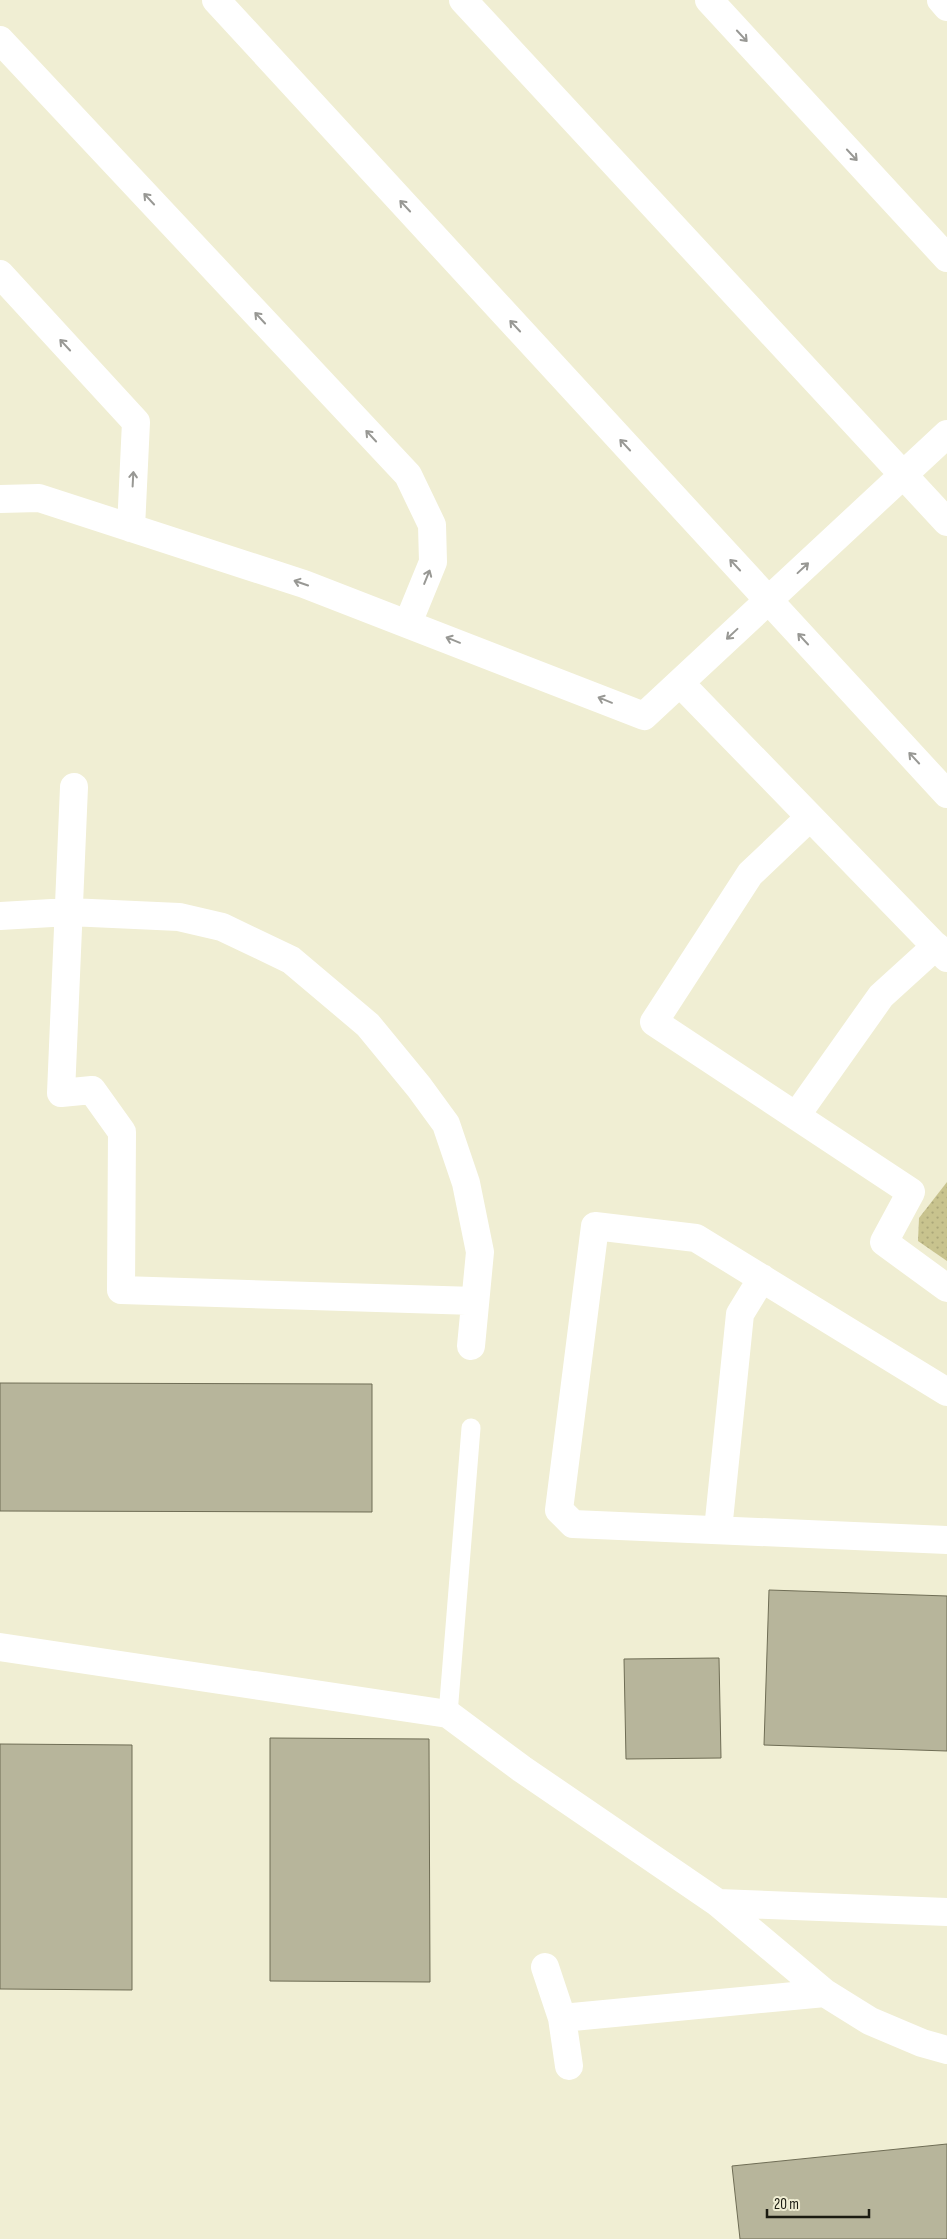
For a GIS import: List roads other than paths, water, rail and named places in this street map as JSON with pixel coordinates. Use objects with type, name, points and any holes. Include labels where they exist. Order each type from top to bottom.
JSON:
[{"type":"street","points":[[216,0],[947,794]]},
{"type":"street","points":[[463,0],[902,476],[947,522]]},
{"type":"street","points":[[709,0],[947,258]]},
{"type":"street","points":[[941,0],[947,7]]},
{"type":"street","points":[[0,40],[408,476],[432,525],[433,562],[408,623]]},
{"type":"street","points":[[0,274],[136,422],[131,528]]},
{"type":"street","points":[[0,499],[39,498],[304,584],[644,716],[947,434]]},
{"type":"street","points":[[680,682],[941,952],[881,996],[796,1116]]},
{"type":"street","points":[[74,787],[61,1093],[92,1090],[122,1132],[121,1290],[475,1300]]},
{"type":"street","points":[[810,817],[750,874],[654,1022],[911,1192],[884,1242],[947,1288]]},
{"type":"street","points":[[0,916],[69,912],[179,918],[222,927],[291,960],[368,1025],[420,1087],[446,1124],[466,1183],[480,1252],[471,1346]]},
{"type":"street","points":[[947,1392],[696,1238],[595,1226],[559,1510],[573,1524],[947,1540]]},
{"type":"street","points":[[718,1530],[740,1314],[762,1278]]},
{"type":"street","points":[[0,1647],[448,1714],[522,1769],[718,1903],[825,1993],[870,2021],[922,2043],[947,2050]]},
{"type":"street","points":[[718,1903],[947,1912]]},
{"type":"street","points":[[545,1967],[562,2018],[569,2066]]},
{"type":"street","points":[[562,2018],[825,1993]]},
{"type":"lane","points":[[448,1714],[471,1428]]}]
